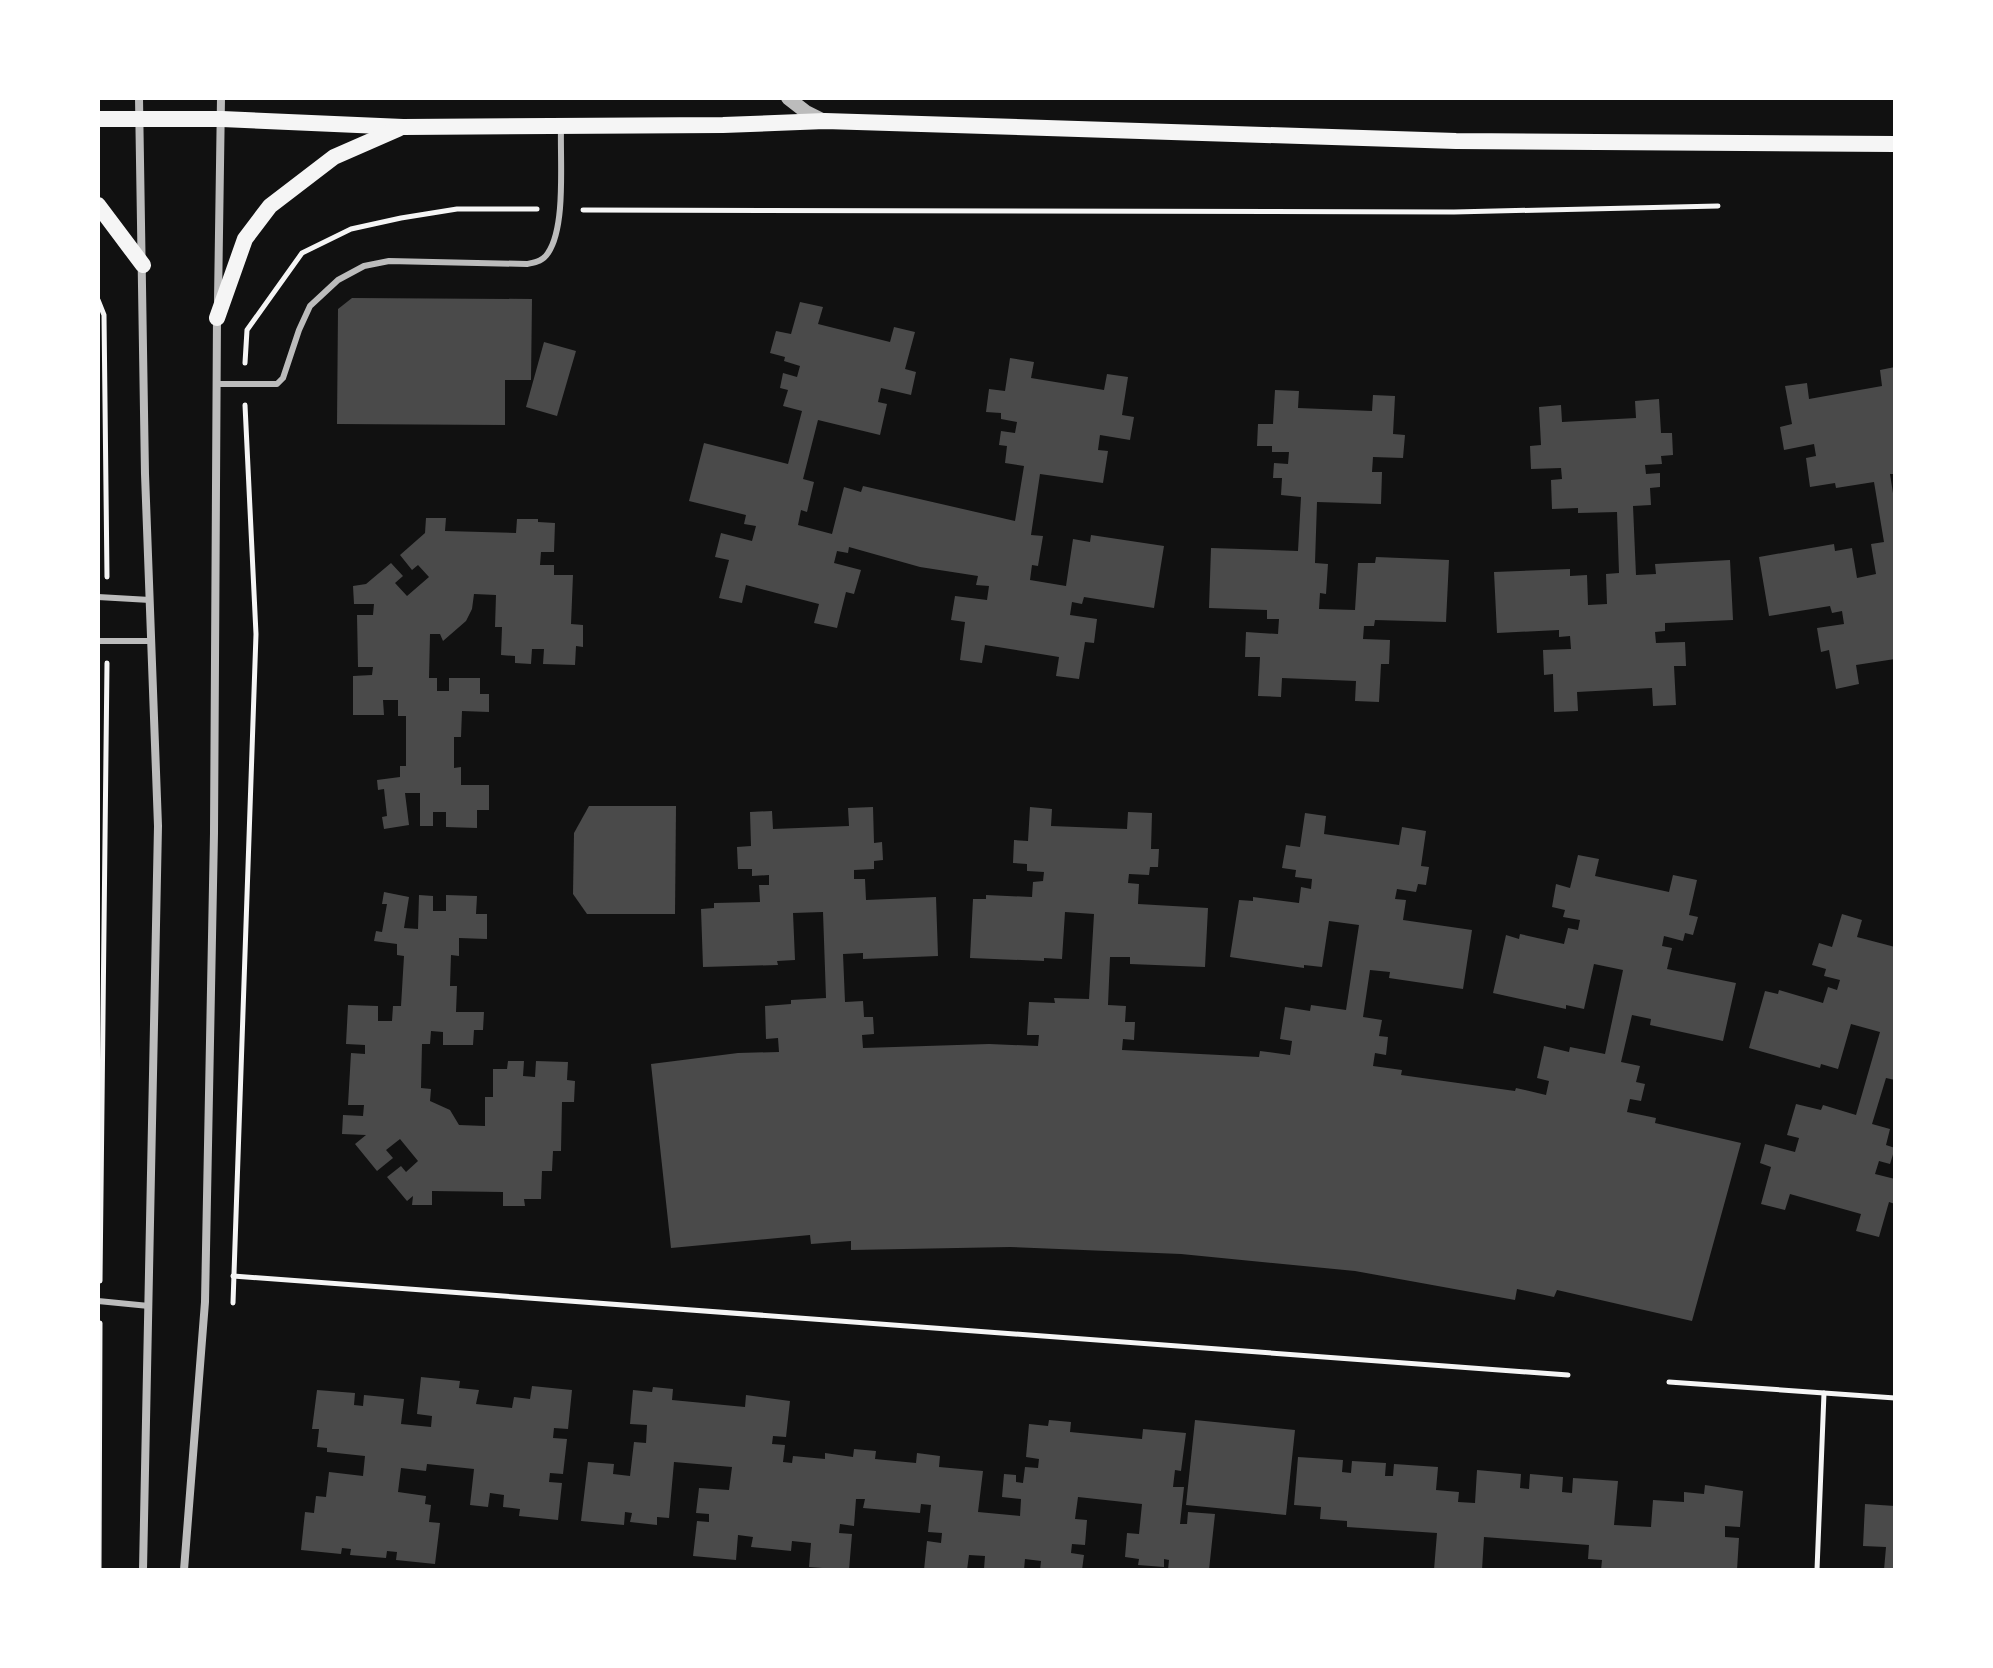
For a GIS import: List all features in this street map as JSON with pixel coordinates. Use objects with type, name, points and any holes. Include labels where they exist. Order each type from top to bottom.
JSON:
[{"type":"main road","points":[[98,119],[222,119],[403,127],[825,121],[1456,141],[1895,144]]},
{"type":"main road","points":[[217,318],[245,239],[270,206],[334,157],[403,127]]},
{"type":"main road","points":[[98,205],[143,265]]},
{"type":"street","points":[[139,98],[145,474],[158,826],[143,1570]]},
{"type":"street","points":[[184,1570],[205,1302],[214,833],[221,98]]},
{"type":"street","points":[[788,98],[825,121]]},
{"type":"lane","points":[[217,384],[277,384],[283,378],[310,306],[321,293],[364,266],[389,261],[527,264],[541,261],[550,251],[560,210],[561,126]]},
{"type":"lane","points":[[98,597],[150,600]]},
{"type":"lane","points":[[98,641],[150,641]]},
{"type":"lane","points":[[99,1301],[149,1306]]},
{"type":"path","points":[[233,1303],[256,634],[244,384],[247,330],[302,253],[351,229],[457,209],[1454,212],[1718,206]]},
{"type":"path","points":[[98,300],[104,315],[107,597]]},
{"type":"path","points":[[99,1570],[107,641]]},
{"type":"path","points":[[233,1276],[1568,1375]]},
{"type":"path","points":[[1669,1382],[1895,1398]]},
{"type":"path","points":[[1817,1570],[1824,1393]]},
{"type":"building","points":[[352,298],[532,299],[531,380],[505,380],[505,425],[337,424],[338,309]]},
{"type":"building","points":[[800,302],[823,307],[818,324],[890,342],[894,327],[915,332],[905,369],[916,372],[911,395],[881,388],[878,402],[887,404],[880,435],[818,420],[803,479],[814,482],[807,512],[801,510],[798,525],[832,534],[844,487],[861,492],[863,486],[1015,521],[1024,466],[1005,463],[1007,446],[999,445],[1001,431],[1015,433],[1017,422],[1001,419],[1001,413],[986,412],[989,389],[1005,391],[1010,358],[1034,362],[1031,378],[1104,390],[1107,374],[1128,377],[1122,415],[1134,417],[1130,440],[1100,435],[1098,450],[1108,451],[1103,483],[1040,474],[1031,535],[1043,536],[1038,566],[1032,565],[1030,580],[1066,586],[1073,539],[1090,542],[1091,535],[1164,546],[1154,608],[1084,597],[1082,604],[1072,602],[1070,615],[1097,619],[1094,643],[1085,642],[1079,679],[1056,676],[1059,657],[985,645],[982,663],[960,660],[965,622],[951,620],[955,596],[987,600],[989,586],[976,585],[978,576],[920,567],[849,547],[848,553],[837,551],[834,563],[861,570],[854,594],[846,592],[837,628],[814,623],[819,604],[746,585],[742,603],[719,598],[729,560],[715,557],[721,533],[752,541],[756,526],[744,524],[746,515],[689,501],[704,443],[788,464],[802,411],[783,406],[788,390],[780,388],[783,373],[797,377],[800,366],[770,353],[776,331],[791,334]]},
{"type":"building","points":[[544,342],[576,351],[557,416],[526,407]]},
{"type":"building","points":[[1895,367],[1895,474],[1890,474],[1895,506],[1895,659],[1856,665],[1859,684],[1836,689],[1829,650],[1821,652],[1817,628],[1844,624],[1842,611],[1832,613],[1830,606],[1769,616],[1759,557],[1834,544],[1835,551],[1852,548],[1857,578],[1876,574],[1871,544],[1884,542],[1874,482],[1836,488],[1835,483],[1810,487],[1806,458],[1816,456],[1814,444],[1784,450],[1780,427],[1792,424],[1785,386],[1807,383],[1809,399],[1882,386],[1880,370]]},
{"type":"building","points":[[1275,390],[1299,391],[1298,408],[1372,411],[1373,395],[1395,396],[1393,434],[1405,435],[1403,458],[1373,457],[1372,472],[1382,472],[1381,504],[1317,502],[1315,563],[1328,564],[1326,594],[1320,593],[1319,609],[1355,610],[1358,563],[1375,563],[1376,557],[1449,560],[1446,622],[1375,620],[1374,626],[1364,626],[1363,639],[1390,640],[1389,664],[1381,664],[1379,702],[1355,701],[1356,681],[1282,678],[1281,697],[1258,696],[1260,657],[1245,657],[1246,632],[1278,634],[1279,619],[1267,619],[1267,610],[1209,608],[1211,548],[1298,551],[1301,497],[1281,495],[1282,478],[1273,478],[1274,463],[1288,464],[1289,452],[1272,452],[1272,446],[1257,446],[1258,424],[1273,424]]},
{"type":"building","points":[[1659,399],[1661,433],[1672,433],[1673,455],[1661,456],[1662,464],[1645,465],[1646,474],[1660,473],[1660,487],[1650,488],[1651,505],[1633,506],[1636,575],[1656,574],[1655,564],[1730,560],[1733,620],[1665,623],[1665,631],[1655,632],[1656,643],[1685,642],[1686,666],[1674,666],[1676,705],[1653,706],[1652,688],[1577,692],[1578,711],[1554,712],[1553,674],[1544,675],[1543,650],[1571,649],[1570,636],[1559,637],[1559,630],[1497,633],[1494,572],[1570,569],[1570,576],[1587,575],[1588,605],[1607,604],[1606,574],[1619,573],[1617,512],[1578,513],[1578,508],[1552,509],[1551,480],[1562,479],[1561,468],[1531,469],[1530,446],[1541,445],[1539,407],[1561,405],[1562,422],[1636,418],[1635,401]]},
{"type":"building","points":[[426,518],[446,518],[445,531],[516,533],[517,519],[555,523],[554,552],[541,552],[540,565],[554,565],[554,575],[573,575],[571,624],[583,625],[583,647],[576,646],[575,665],[543,664],[544,649],[532,649],[531,664],[515,663],[515,656],[501,655],[502,627],[495,627],[496,595],[474,594],[466,621],[443,641],[440,634],[430,634],[429,678],[437,678],[437,691],[449,691],[449,678],[480,678],[480,694],[489,694],[489,712],[462,711],[461,737],[454,737],[454,768],[461,767],[461,785],[489,785],[489,810],[477,810],[477,828],[446,827],[446,812],[433,812],[433,826],[420,826],[420,793],[405,793],[409,825],[384,829],[382,817],[387,816],[384,789],[378,790],[377,780],[400,777],[400,766],[406,766],[406,716],[398,716],[398,700],[383,700],[384,715],[353,715],[353,676],[372,675],[373,667],[358,667],[357,615],[373,615],[374,604],[354,604],[353,586],[366,584],[391,563],[403,576],[395,583],[407,596],[429,577],[418,565],[412,570],[400,555],[425,533]]},
{"type":"building","points":[[589,806],[676,806],[675,914],[587,914],[573,894],[574,833]]},
{"type":"building","points":[[873,807],[874,843],[882,842],[883,860],[874,861],[874,869],[854,870],[854,879],[865,879],[866,900],[936,897],[938,956],[863,959],[863,953],[843,954],[845,1002],[863,1001],[864,1017],[873,1017],[874,1034],[862,1035],[863,1048],[989,1044],[1038,1046],[1039,1035],[1027,1035],[1029,1002],[1055,1003],[1054,998],[1089,999],[1094,914],[1065,912],[1062,959],[970,958],[973,899],[986,899],[986,895],[1032,897],[1033,882],[1043,881],[1044,872],[1027,871],[1027,864],[1013,863],[1014,840],[1028,841],[1030,807],[1052,809],[1051,826],[1127,829],[1128,812],[1152,813],[1151,849],[1159,849],[1158,867],[1150,867],[1149,875],[1129,874],[1128,883],[1139,884],[1138,904],[1208,908],[1205,967],[1130,964],[1130,957],[1110,957],[1108,1005],[1126,1006],[1125,1022],[1135,1022],[1134,1040],[1123,1039],[1122,1050],[1259,1057],[1260,1051],[1290,1055],[1292,1041],[1280,1039],[1285,1007],[1310,1011],[1311,1005],[1346,1010],[1359,925],[1329,921],[1322,967],[1304,965],[1304,968],[1230,957],[1239,900],[1253,901],[1253,897],[1299,903],[1301,887],[1311,889],[1312,879],[1295,877],[1296,870],[1282,868],[1286,845],[1300,847],[1305,813],[1326,816],[1324,834],[1399,845],[1402,827],[1426,831],[1421,866],[1429,867],[1426,885],[1418,884],[1416,892],[1397,889],[1395,899],[1406,900],[1403,920],[1472,930],[1463,989],[1389,978],[1390,972],[1370,970],[1363,1017],[1382,1020],[1379,1036],[1388,1037],[1386,1055],[1375,1053],[1373,1066],[1402,1070],[1401,1075],[1515,1091],[1516,1088],[1546,1095],[1549,1081],[1537,1078],[1544,1046],[1569,1052],[1570,1047],[1605,1054],[1623,970],[1594,964],[1584,1009],[1566,1005],[1566,1009],[1493,993],[1506,935],[1519,939],[1520,934],[1564,944],[1568,928],[1578,930],[1580,920],[1563,917],[1565,910],[1552,907],[1556,884],[1570,888],[1578,855],[1599,859],[1595,876],[1669,892],[1673,875],[1697,880],[1689,915],[1698,917],[1693,935],[1685,933],[1683,941],[1664,936],[1662,946],[1672,948],[1667,969],[1736,983],[1723,1041],[1650,1025],[1651,1019],[1632,1015],[1621,1062],[1640,1066],[1636,1082],[1645,1084],[1641,1101],[1630,1099],[1627,1112],[1656,1118],[1655,1123],[1741,1143],[1692,1321],[1557,1290],[1554,1297],[1517,1289],[1515,1300],[1355,1271],[1181,1254],[1010,1247],[851,1250],[851,1241],[811,1244],[810,1235],[671,1248],[651,1064],[738,1053],[779,1052],[778,1038],[766,1039],[765,1006],[791,1004],[791,1000],[826,998],[823,912],[793,913],[795,960],[777,961],[778,965],[703,967],[701,909],[714,908],[714,903],[760,902],[759,885],[769,885],[769,875],[752,876],[752,869],[738,869],[737,847],[751,846],[750,812],[772,811],[773,829],[849,826],[848,808]]},
{"type":"building","points":[[384,892],[409,897],[404,928],[418,929],[419,895],[433,896],[433,911],[446,911],[446,895],[477,896],[476,914],[487,914],[487,939],[459,938],[459,956],[451,955],[450,986],[457,986],[456,1012],[484,1012],[483,1030],[474,1030],[473,1045],[443,1045],[443,1032],[431,1031],[430,1044],[422,1044],[421,1088],[431,1089],[430,1101],[450,1110],[459,1125],[485,1126],[485,1097],[493,1097],[493,1069],[507,1069],[508,1061],[524,1061],[523,1076],[535,1077],[536,1061],[568,1062],[567,1080],[575,1081],[574,1102],[562,1102],[561,1151],[553,1151],[552,1171],[542,1171],[541,1199],[524,1199],[525,1206],[503,1206],[503,1192],[432,1191],[432,1205],[412,1205],[413,1196],[407,1201],[387,1177],[401,1166],[406,1172],[418,1161],[400,1139],[386,1150],[393,1158],[377,1171],[355,1144],[366,1135],[342,1134],[343,1115],[363,1116],[364,1105],[348,1105],[351,1053],[365,1054],[365,1045],[346,1044],[348,1005],[378,1006],[378,1021],[392,1021],[393,1006],[401,1006],[404,956],[397,955],[397,944],[374,941],[376,931],[382,932],[387,904],[382,904]]},
{"type":"building","points":[[1842,914],[1862,920],[1857,937],[1895,947],[1895,1080],[1886,1078],[1872,1124],[1890,1129],[1886,1145],[1895,1148],[1890,1164],[1879,1161],[1875,1174],[1895,1179],[1895,1204],[1889,1202],[1879,1237],[1856,1231],[1861,1214],[1790,1194],[1785,1210],[1761,1204],[1771,1167],[1760,1163],[1765,1144],[1795,1152],[1799,1138],[1787,1135],[1796,1104],[1821,1110],[1823,1105],[1856,1115],[1880,1032],[1851,1024],[1838,1069],[1821,1064],[1820,1068],[1749,1048],[1765,991],[1778,994],[1779,990],[1823,1003],[1828,987],[1837,990],[1840,980],[1824,976],[1826,969],[1812,965],[1819,943],[1832,947]]},
{"type":"building","points":[[421,1377],[460,1381],[459,1388],[479,1390],[476,1404],[512,1408],[514,1397],[530,1399],[532,1386],[572,1390],[568,1429],[554,1428],[553,1438],[567,1439],[563,1474],[550,1473],[549,1482],[562,1483],[558,1520],[519,1516],[520,1509],[503,1507],[504,1495],[490,1493],[488,1507],[470,1505],[474,1469],[427,1464],[426,1471],[401,1468],[398,1492],[426,1496],[425,1504],[431,1505],[429,1522],[440,1523],[435,1564],[396,1560],[397,1552],[387,1551],[386,1558],[350,1555],[351,1549],[342,1548],[341,1554],[301,1550],[305,1512],[314,1513],[316,1496],[326,1497],[329,1472],[363,1476],[365,1456],[327,1452],[327,1448],[317,1447],[319,1429],[312,1429],[317,1390],[355,1393],[354,1405],[363,1406],[364,1395],[404,1399],[401,1424],[431,1427],[432,1416],[417,1414]]},
{"type":"building","points":[[653,1387],[673,1389],[672,1400],[745,1407],[746,1395],[790,1401],[786,1437],[773,1436],[772,1444],[785,1445],[783,1462],[792,1463],[793,1456],[825,1459],[825,1453],[853,1457],[854,1449],[876,1451],[875,1459],[916,1463],[917,1453],[940,1456],[939,1467],[983,1471],[978,1512],[1020,1516],[1021,1499],[1002,1497],[1004,1474],[1016,1475],[1016,1482],[1023,1483],[1025,1467],[1038,1468],[1039,1459],[1026,1457],[1029,1424],[1048,1426],[1049,1420],[1071,1422],[1070,1432],[1142,1439],[1143,1429],[1186,1433],[1181,1471],[1175,1470],[1173,1487],[1184,1487],[1180,1524],[1187,1524],[1188,1512],[1215,1514],[1209,1570],[1168,1570],[1169,1560],[1164,1559],[1164,1567],[1138,1565],[1139,1559],[1125,1557],[1127,1533],[1139,1534],[1142,1504],[1078,1497],[1075,1519],[1087,1520],[1085,1545],[1072,1544],[1071,1553],[1084,1555],[1082,1570],[1040,1570],[1041,1561],[1025,1559],[1024,1570],[984,1569],[985,1556],[969,1555],[967,1570],[924,1570],[927,1541],[941,1543],[942,1533],[928,1532],[931,1505],[921,1504],[920,1513],[863,1508],[865,1499],[856,1499],[854,1526],[840,1524],[839,1533],[852,1534],[849,1570],[809,1567],[811,1543],[792,1541],[791,1551],[751,1547],[753,1537],[738,1535],[736,1560],[693,1556],[697,1521],[709,1522],[709,1514],[696,1513],[699,1488],[729,1490],[732,1467],[674,1462],[669,1518],[657,1517],[657,1525],[630,1522],[632,1513],[625,1512],[624,1525],[581,1521],[588,1462],[614,1464],[613,1474],[630,1476],[634,1442],[646,1443],[647,1425],[630,1424],[633,1390],[652,1392]]},
{"type":"building","points":[[1195,1420],[1295,1430],[1286,1515],[1186,1505]]},
{"type":"building","points":[[1298,1457],[1343,1460],[1342,1472],[1351,1473],[1352,1461],[1386,1463],[1385,1476],[1393,1476],[1394,1464],[1438,1467],[1436,1490],[1459,1492],[1458,1502],[1475,1503],[1477,1470],[1521,1474],[1520,1488],[1529,1489],[1530,1474],[1563,1477],[1562,1492],[1572,1493],[1573,1478],[1618,1481],[1614,1525],[1651,1527],[1653,1500],[1684,1502],[1684,1492],[1704,1494],[1705,1485],[1743,1491],[1740,1527],[1725,1526],[1725,1537],[1739,1538],[1737,1570],[1601,1570],[1602,1560],[1588,1559],[1589,1545],[1484,1537],[1482,1570],[1434,1570],[1437,1533],[1347,1527],[1347,1521],[1320,1519],[1321,1507],[1294,1505]]},
{"type":"building","points":[[1865,1504],[1895,1506],[1895,1570],[1884,1570],[1886,1547],[1863,1546]]}]
